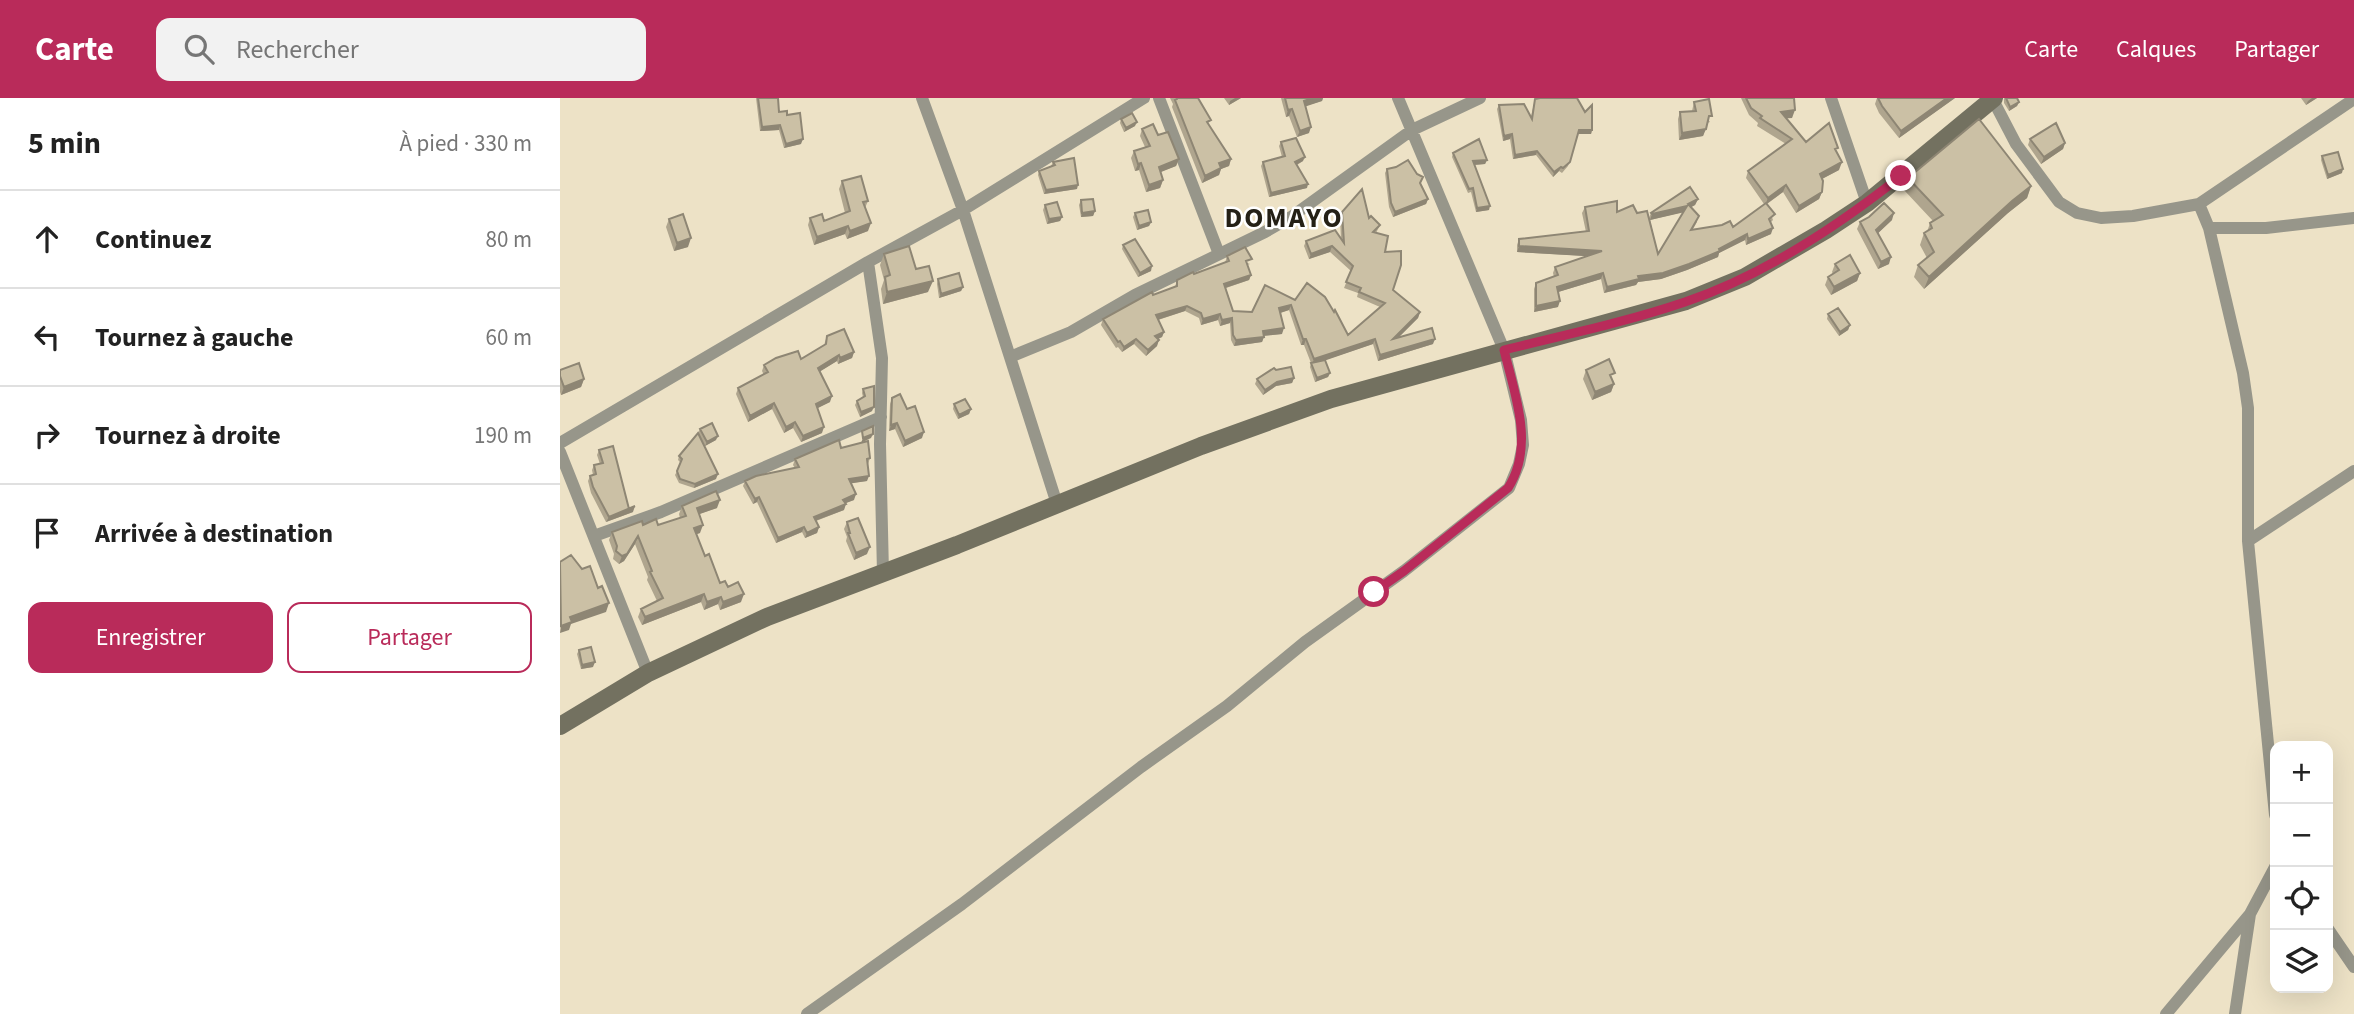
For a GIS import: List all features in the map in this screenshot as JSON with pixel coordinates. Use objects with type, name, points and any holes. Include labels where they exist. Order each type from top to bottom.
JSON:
[{"type":"main road","points":[[560,726],[648,673],[767,617],[1201,446],[1331,398],[1686,302],[1745,277],[1867,203],[1993,98]]},
{"type":"street","points":[[922,98],[963,210],[1057,504]]},
{"type":"street","points":[[560,443],[868,262],[963,210],[1144,98]]},
{"type":"street","points":[[1159,98],[1219,254]]},
{"type":"street","points":[[807,1014],[962,904],[1141,767],[1227,706],[1305,642],[1404,571],[1508,488],[1520,464],[1522,445],[1521,420],[1504,350],[1398,98]]},
{"type":"street","points":[[1010,356],[1071,332],[1135,295],[1291,217],[1412,130],[1480,98]]},
{"type":"street","points":[[1831,98],[1867,203]]},
{"type":"street","points":[[1993,98],[2024,154],[2059,202],[2077,213],[2101,218],[2133,216],[2199,204],[2354,99]]},
{"type":"street","points":[[2199,204],[2209,228],[2243,373],[2248,408],[2248,541],[2274,804]]},
{"type":"street","points":[[2209,228],[2266,228],[2354,218]]},
{"type":"street","points":[[868,262],[882,358],[883,573]]},
{"type":"street","points":[[594,536],[661,512],[881,417]]},
{"type":"street","points":[[560,452],[648,673]]},
{"type":"street","points":[[2248,541],[2354,471]]},
{"type":"street","points":[[2166,1014],[2250,914],[2270,876]]},
{"type":"street","points":[[2235,1014],[2250,914]]},
{"type":"street","points":[[2329,930],[2354,967]]},
{"type":"building","points":[[758,98],[778,98],[779,112],[787,111],[787,115],[800,113],[803,139],[786,144],[780,125],[762,127]]},
{"type":"building","points":[[1198,98],[1211,120],[1207,122],[1231,159],[1219,163],[1221,168],[1205,176],[1175,100]]},
{"type":"building","points":[[1285,98],[1313,98],[1304,101],[1311,127],[1300,131],[1292,109],[1288,110]]},
{"type":"building","points":[[1577,98],[1585,112],[1592,105],[1592,130],[1579,130],[1570,162],[1554,172],[1537,151],[1515,155],[1512,134],[1504,136],[1499,105],[1524,104],[1532,119],[1535,99]]},
{"type":"building","points":[[1746,98],[1794,98],[1795,110],[1781,112],[1806,142],[1829,123],[1838,148],[1835,149],[1842,162],[1820,174],[1823,181],[1822,192],[1799,206],[1786,185],[1768,198],[1748,171],[1792,139],[1760,118],[1762,116],[1751,108]]},
{"type":"building","points":[[1878,98],[1947,98],[1901,131]]},
{"type":"building","points":[[2006,98],[2017,98],[2019,102],[2010,107]]},
{"type":"building","points":[[1709,99],[1712,116],[1709,116],[1706,129],[1682,133],[1680,112],[1696,111],[1694,102]]},
{"type":"building","points":[[1132,113],[1137,122],[1126,128],[1121,119]]},
{"type":"building","points":[[1979,119],[2031,186],[1929,277],[1918,265],[1934,252],[1924,233],[1932,228],[1930,223],[1943,215],[1908,178]]},
{"type":"building","points":[[2056,123],[2065,143],[2044,157],[2030,139]]},
{"type":"building","points":[[1153,124],[1158,135],[1168,132],[1179,159],[1159,167],[1163,180],[1149,185],[1134,151],[1150,146],[1142,129]]},
{"type":"building","points":[[1296,138],[1305,157],[1295,162],[1308,184],[1271,193],[1263,162],[1285,156],[1281,142]]},
{"type":"building","points":[[1479,139],[1487,160],[1473,161],[1490,206],[1477,208],[1473,188],[1469,189],[1453,153]]},
{"type":"building","points":[[2338,152],[2343,169],[2328,175],[2322,156]]},
{"type":"building","points":[[1074,158],[1078,185],[1046,190],[1039,171],[1055,165],[1053,162]]},
{"type":"building","points":[[1408,160],[1417,174],[1423,177],[1420,183],[1428,199],[1395,212],[1391,203],[1387,169]]},
{"type":"building","points":[[861,176],[868,201],[863,202],[871,223],[850,231],[848,226],[817,237],[810,218],[822,214],[824,221],[850,211],[842,181]]},
{"type":"building","points":[[1690,187],[1698,199],[1688,204],[1699,216],[1691,230],[1730,221],[1733,227],[1766,203],[1775,214],[1769,219],[1773,228],[1748,239],[1747,234],[1719,249],[1720,251],[1663,273],[1638,276],[1639,279],[1607,287],[1603,273],[1557,287],[1560,301],[1536,306],[1536,283],[1558,275],[1555,267],[1602,251],[1519,246],[1519,239],[1589,231],[1585,207],[1617,201],[1617,212],[1633,205],[1637,213],[1647,211],[1658,254],[1687,206],[1651,213]]},
{"type":"building","points":[[1362,189],[1369,218],[1371,216],[1380,225],[1373,232],[1388,236],[1385,252],[1401,251],[1401,265],[1393,290],[1420,312],[1393,339],[1432,328],[1435,339],[1380,355],[1375,339],[1314,359],[1306,339],[1303,339],[1291,305],[1279,308],[1284,328],[1263,331],[1264,337],[1236,340],[1232,318],[1222,320],[1220,314],[1203,319],[1201,313],[1187,306],[1156,315],[1164,332],[1155,336],[1159,340],[1148,350],[1136,339],[1124,347],[1103,319],[1152,292],[1153,295],[1177,286],[1177,280],[1193,272],[1194,274],[1229,261],[1227,256],[1245,247],[1252,259],[1246,261],[1251,275],[1224,284],[1233,311],[1252,312],[1265,285],[1295,300],[1307,283],[1325,297],[1348,335],[1385,303],[1359,292],[1361,288],[1346,282],[1353,266],[1332,246],[1311,254],[1306,241],[1335,230],[1344,243],[1342,212]]},
{"type":"building","points":[[1093,199],[1095,211],[1082,213],[1081,200]]},
{"type":"building","points":[[1057,202],[1062,217],[1049,219],[1045,205]]},
{"type":"building","points":[[1884,203],[1894,213],[1876,230],[1891,257],[1881,262],[1860,222]]},
{"type":"building","points":[[1148,210],[1151,222],[1139,226],[1135,213]]},
{"type":"building","points":[[683,214],[691,238],[677,243],[669,219]]},
{"type":"building","points":[[1135,239],[1152,266],[1140,273],[1123,245]]},
{"type":"building","points":[[909,246],[916,269],[929,266],[933,281],[887,292],[885,277],[890,275],[884,254]]},
{"type":"building","points":[[1850,255],[1860,273],[1834,287],[1828,277],[1839,270],[1835,264]]},
{"type":"building","points":[[959,273],[963,287],[941,294],[938,279]]},
{"type":"building","points":[[1838,308],[1850,325],[1840,332],[1828,314]]},
{"type":"building","points":[[844,329],[854,352],[840,358],[839,355],[818,368],[832,396],[816,404],[824,427],[803,436],[795,422],[786,427],[774,403],[750,416],[738,388],[768,372],[764,365],[776,358],[798,351],[801,359],[826,344],[827,336]]},
{"type":"building","points":[[1609,359],[1615,373],[1610,375],[1614,384],[1595,392],[1586,370]]},
{"type":"building","points":[[1325,360],[1330,373],[1317,378],[1311,363]]},
{"type":"building","points":[[579,363],[584,379],[564,387],[560,370]]},
{"type":"building","points":[[1291,367],[1294,378],[1277,382],[1265,390],[1257,379],[1274,368],[1276,370]]},
{"type":"building","points":[[874,386],[874,407],[861,412],[857,401],[865,396],[863,389]]},
{"type":"building","points":[[900,394],[907,409],[915,406],[924,432],[905,441],[897,423],[891,425],[892,398]]},
{"type":"building","points":[[965,399],[971,409],[959,415],[954,404]]},
{"type":"building","points":[[712,423],[718,436],[707,442],[700,429]]},
{"type":"building","points":[[873,426],[873,434],[863,438],[862,431]]},
{"type":"building","points":[[698,433],[718,474],[695,484],[680,479],[677,471],[682,459],[679,456]]},
{"type":"building","points":[[839,440],[841,448],[868,441],[869,476],[849,479],[856,494],[843,500],[846,504],[814,517],[819,527],[807,533],[804,527],[778,538],[759,497],[755,499],[745,481],[799,467],[795,459]]},
{"type":"building","points":[[613,446],[629,509],[609,517],[590,476],[596,474],[594,465],[603,463],[599,450]]},
{"type":"building","points":[[716,491],[720,500],[697,508],[703,525],[694,528],[705,556],[709,554],[720,583],[725,581],[728,587],[738,582],[744,594],[723,602],[721,597],[707,602],[704,594],[645,617],[641,609],[663,598],[650,572],[652,571],[638,536],[627,554],[622,556],[616,551],[612,532],[642,521],[643,525],[656,519],[658,525],[686,516],[682,506]]},
{"type":"building","points":[[858,518],[870,547],[856,553],[848,533],[847,522]]},
{"type":"building","points":[[571,555],[582,569],[590,566],[598,588],[602,586],[609,603],[570,617],[572,622],[561,626],[560,562]]},
{"type":"building","points":[[591,647],[595,662],[582,665],[579,650]]},
{"type":"district","name":"DOMAYO","points":[[1284,218]]},
{"type":"route","points":[[1374,592],[1508,488],[1515,479],[1522,445],[1521,420],[1504,350],[1686,302],[1745,277],[1826,230],[1901,176]]}]
